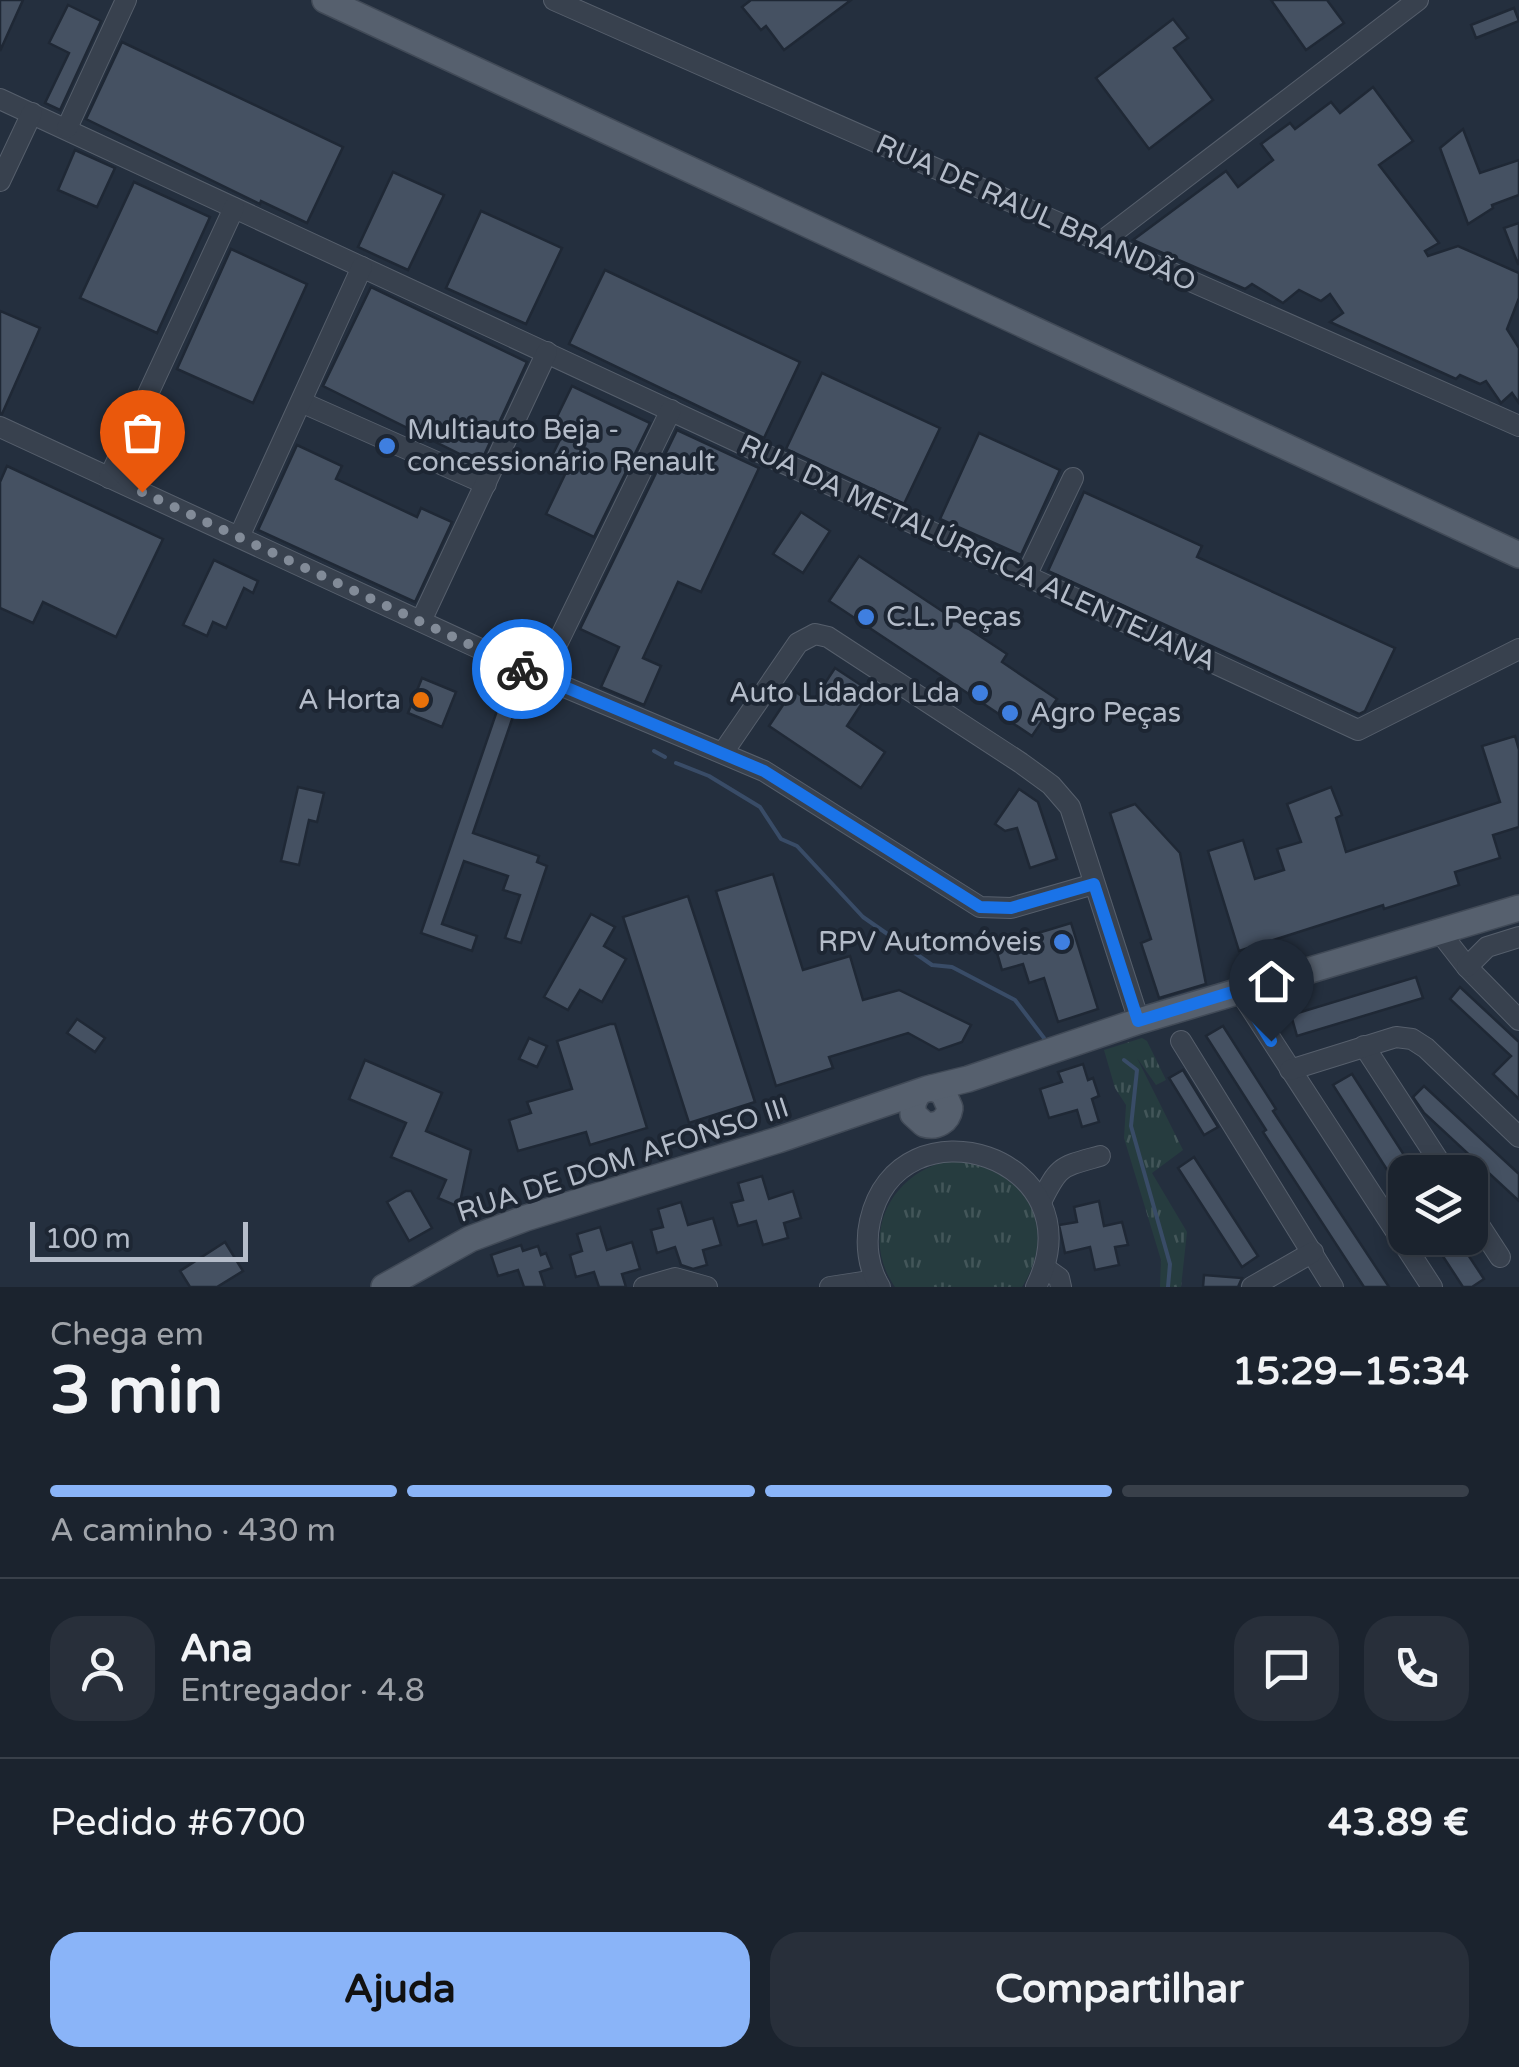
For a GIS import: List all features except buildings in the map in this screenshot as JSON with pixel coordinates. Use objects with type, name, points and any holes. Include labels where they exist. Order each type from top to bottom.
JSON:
[{"type":"main road","points":[[325,0],[1519,555]]},
{"type":"main road","points":[[931,1107],[968,1079],[1138,1021],[1519,908]]},
{"type":"main road","name":"RUA DE DOM AFONSO III","points":[[384,1287],[470,1239],[526,1218],[887,1105],[931,1107]]},
{"type":"street","points":[[67,128],[126,0]]},
{"type":"street","name":"RUA DE RAUL BRANDÃO","points":[[554,0],[1519,426]]},
{"type":"street","points":[[1101,242],[1418,0]]},
{"type":"street","name":"RUA DA METALÚRGICA ALENTEJANA","points":[[0,99],[1358,730],[1519,650]]},
{"type":"street","points":[[0,182],[32,113]]},
{"type":"street","points":[[109,478],[234,208]]},
{"type":"street","points":[[238,537],[362,267]]},
{"type":"street","points":[[421,622],[547,352]]},
{"type":"street","points":[[301,402],[486,484]]},
{"type":"street","points":[[541,677],[671,410]]},
{"type":"street","points":[[0,427],[541,677],[764,771],[980,907],[1011,908],[1094,884]]},
{"type":"street","points":[[1026,576],[1073,478]]},
{"type":"street","points":[[724,752],[798,644],[808,636],[822,635],[1021,762],[1051,785],[1070,807],[1138,1021]]},
{"type":"street","points":[[1439,931],[1519,1020]]},
{"type":"street","points":[[1467,966],[1486,947],[1519,937]]},
{"type":"street","points":[[1239,990],[1432,1287]]},
{"type":"street","points":[[1290,1070],[1396,1036],[1420,1042],[1519,1137]]},
{"type":"street","points":[[1180,1042],[1333,1287]]},
{"type":"street","points":[[1364,1046],[1435,1155]]},
{"type":"street","points":[[931,1107],[964,1150]]},
{"type":"street","points":[[920,1158],[931,1107]]},
{"type":"street","points":[[830,1287],[878,1284],[868,1257],[870,1222],[884,1189],[900,1171],[920,1158],[964,1150],[988,1155],[1027,1182],[1040,1202],[1049,1235],[1040,1278],[1060,1278],[1061,1287]]},
{"type":"street","points":[[1040,1202],[1057,1171],[1100,1156]]},
{"type":"street","points":[[1488,1239],[1500,1257]]},
{"type":"street","points":[[1252,1287],[1312,1252]]},
{"type":"street","points":[[853,1283],[868,1257]]},
{"type":"street","points":[[644,1287],[675,1278],[708,1287]]},
{"type":"green space","points":[[1142,1038],[1166,1080],[1156,1085],[1137,1058],[1183,1150],[1152,1173],[1187,1232],[1181,1287],[1160,1287],[1161,1260],[1124,1138],[1126,1105],[1115,1088],[1104,1050]]},
{"type":"green space","points":[[948,1161],[995,1172],[1027,1200],[1038,1240],[1034,1263],[1022,1287],[895,1287],[880,1248],[886,1210],[910,1179]]},
{"type":"waterway","points":[[654,751],[665,757]]},
{"type":"waterway","points":[[676,763],[709,776],[760,807],[781,839],[797,846],[863,917],[932,965],[952,967],[1015,1000],[1044,1038]]},
{"type":"waterway","points":[[1124,1060],[1137,1070],[1131,1126],[1170,1264],[1168,1287]]},
{"type":"way so far","points":[[142,492],[522,669]]},
{"type":"place","name":"Multiauto Beja - concessionário Renault","points":[[387,446]]},
{"type":"place","name":"C.L. Peças","points":[[866,617]]},
{"type":"place","name":"Auto Lidador Lda","points":[[980,693]]},
{"type":"place","name":"A Horta","points":[[421,700]]},
{"type":"place","name":"Agro Peças","points":[[1010,713]]},
{"type":"place","name":"RPV Automóveis","points":[[1062,942]]},
{"type":"route","points":[[522,669],[764,771],[980,907],[1011,908],[1094,884],[1138,1021],[1239,990],[1271,1041]]}]
